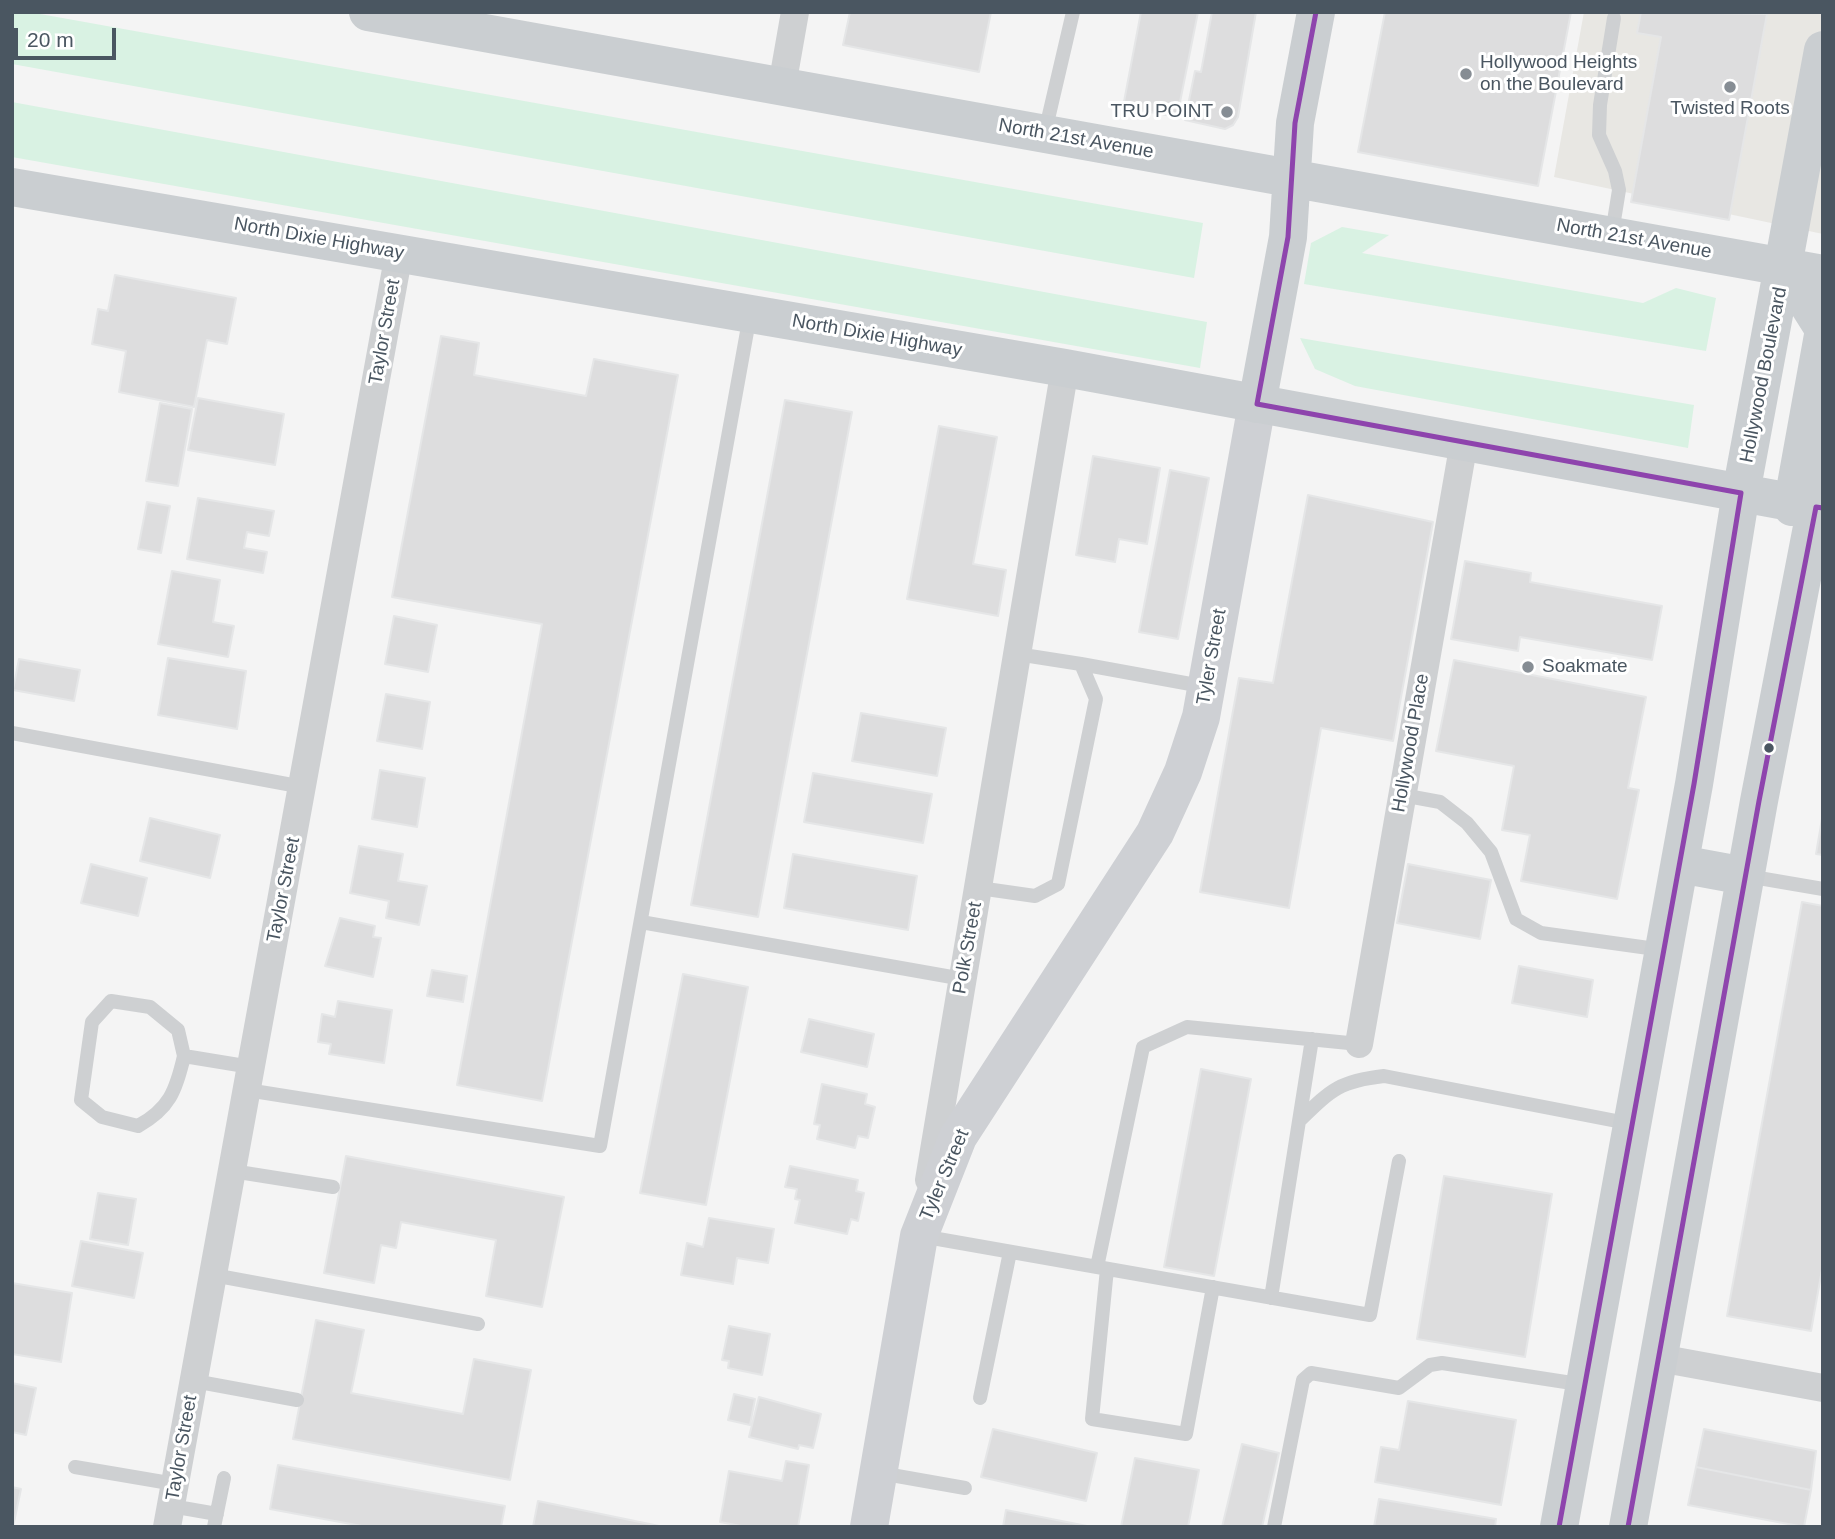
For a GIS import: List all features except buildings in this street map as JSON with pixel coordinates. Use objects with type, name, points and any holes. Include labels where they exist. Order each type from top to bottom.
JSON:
[{"type":"main road","name":"North 21st Avenue","points":[[368,12],[1823,274]]},
{"type":"main road","name":"Tyler Street","points":[[919,1236],[958,1137],[1155,832],[1183,772],[1201,717],[1288,237],[1295,123],[1316,12]]},
{"type":"main road","name":"Hollywood Boulevard","points":[[1559,1527],[1680,864],[1741,493],[1823,50]]},
{"type":"main road","name":"North Dixie Highway","points":[[12,187],[1065,368],[1741,493],[1813,497]]},
{"type":"main road","points":[[1784,266],[1823,328]]},
{"type":"main road","points":[[1628,1527],[1813,497],[1823,335]]},
{"type":"main road","points":[[1680,864],[1748,860]]},
{"type":"main road","name":"Polk Street","points":[[869,1527],[919,1236]]},
{"type":"street","points":[[782,86],[795,12]]},
{"type":"street","name":"Taylor Street","points":[[171,1506],[399,253]]},
{"type":"street","name":"Polk Street","points":[[919,1236],[1065,368]]},
{"type":"street","name":"Hollywood Place","points":[[1359,1044],[1464,442]]},
{"type":"street","points":[[1659,1359],[1823,1388]]},
{"type":"lane","points":[[1045,134],[1073,12]]},
{"type":"lane","points":[[1612,235],[1619,190],[1615,171],[1599,135],[1600,105],[1614,18]]},
{"type":"lane","points":[[184,1056],[249,1078],[600,1146],[750,314]]},
{"type":"lane","points":[[1017,654],[1207,687]]},
{"type":"lane","points":[[979,888],[1035,896],[1059,884],[1096,699],[1081,664]]},
{"type":"lane","points":[[12,733],[303,787]]},
{"type":"lane","points":[[1402,795],[1440,802],[1467,822],[1491,852],[1516,919],[1541,933],[1664,951]]},
{"type":"lane","points":[[1748,860],[1823,889]]},
{"type":"lane","points":[[641,922],[962,979]]},
{"type":"lane","points":[[111,1001],[150,1007],[178,1030],[184,1056],[177,1086],[159,1115],[138,1126],[102,1117],[81,1100],[92,1022],[111,1001]]},
{"type":"lane","points":[[1213,1287],[1186,1434],[1093,1419],[1102,1268],[1143,1047],[1187,1027],[1359,1044]]},
{"type":"lane","points":[[1271,1298],[1312,1039]]},
{"type":"lane","points":[[1299,1121],[1333,1089],[1355,1079],[1384,1076],[1633,1124]]},
{"type":"lane","points":[[919,1236],[1370,1315],[1399,1161]]},
{"type":"lane","points":[[232,1171],[333,1187]]},
{"type":"lane","points":[[980,1398],[1010,1252]]},
{"type":"lane","points":[[214,1275],[478,1324]]},
{"type":"lane","points":[[1274,1527],[1303,1380],[1311,1373],[1399,1388],[1430,1365],[1442,1363],[1586,1385]]},
{"type":"lane","points":[[194,1381],[297,1400]]},
{"type":"lane","points":[[75,1467],[171,1506],[215,1520],[224,1478]]},
{"type":"lane","points":[[879,1472],[965,1488]]},
{"type":"shaded area","points":[[1584,12],[1823,12],[1823,234],[1554,177]]},
{"type":"green space","points":[[12,12],[29,12],[1203,223],[1194,278],[12,64]]},
{"type":"green space","points":[[12,102],[1207,322],[1200,368],[12,157]]},
{"type":"green space","points":[[1342,227],[1389,235],[1362,253],[1643,303],[1676,288],[1716,298],[1706,351],[1304,284],[1311,243]]},
{"type":"green space","points":[[1300,338],[1694,405],[1688,448],[1355,386],[1315,369]]},
{"type":"transit line","points":[[1316,12],[1295,123],[1288,237],[1257,404],[1741,493],[1694,784],[1559,1527]]},
{"type":"transit line","points":[[1628,1527],[1759,801],[1816,507],[1823,508]]},
{"type":"place","name":"Hollywood Heights on the Boulevard","points":[[1466,74]]},
{"type":"place","name":"Twisted Roots","points":[[1730,87]]},
{"type":"place","name":"TRU POINT","points":[[1227,112]]},
{"type":"place","name":"Soakmate","points":[[1528,667]]}]
